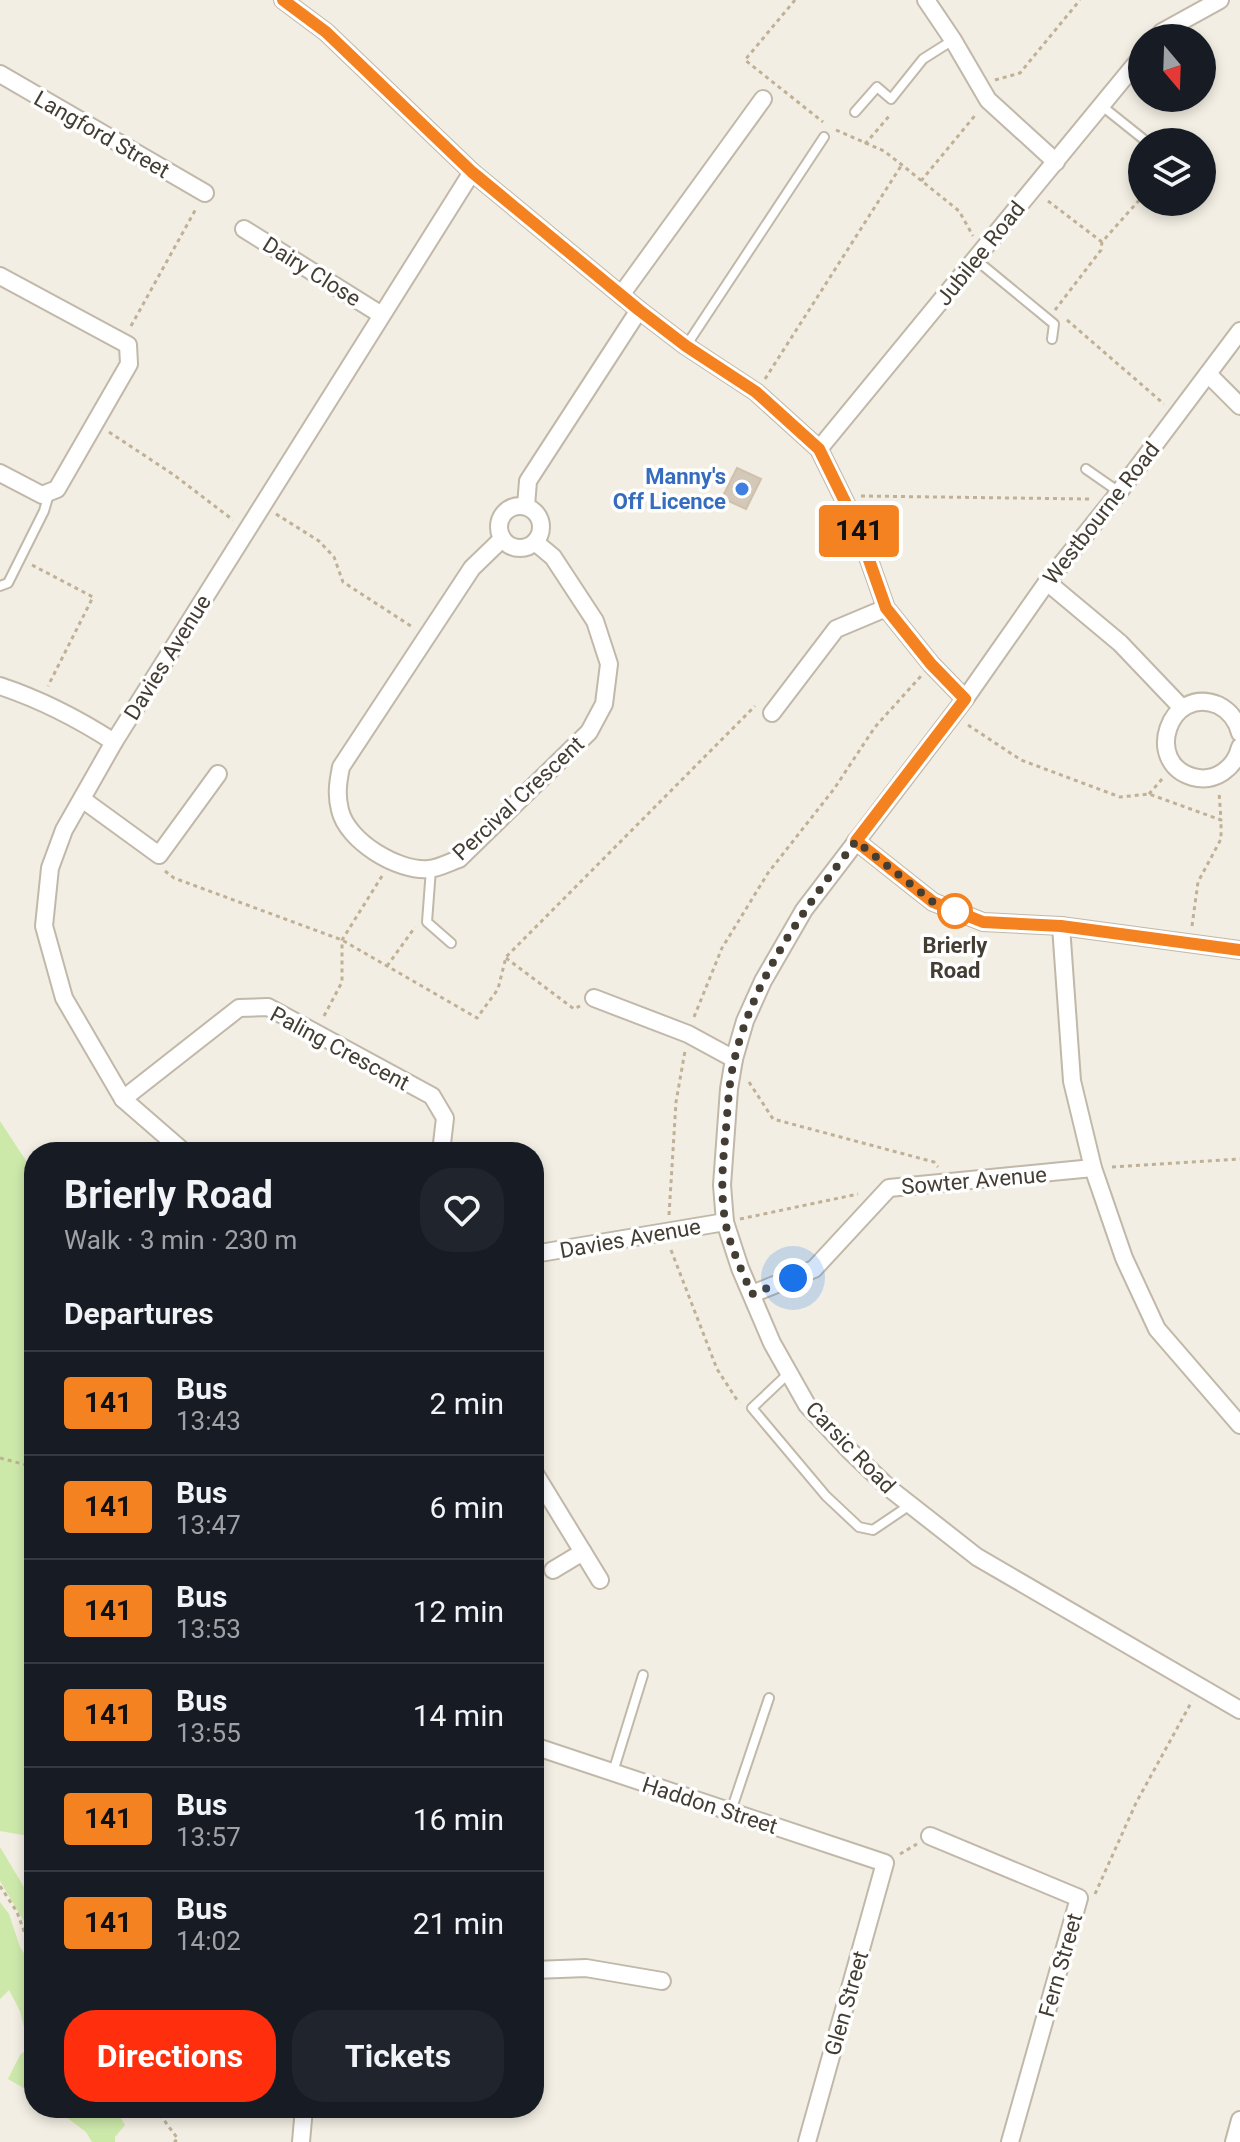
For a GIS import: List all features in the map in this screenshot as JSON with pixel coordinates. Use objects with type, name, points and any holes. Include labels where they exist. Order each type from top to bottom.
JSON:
[{"type":"street","points":[[283,0],[326,32],[472,172],[639,310],[686,346],[756,392],[819,449],[857,526],[886,608],[931,664],[965,699]]},
{"type":"street","points":[[926,0],[988,100],[1056,162]]},
{"type":"street","points":[[1176,24],[1220,0]]},
{"type":"street","name":"Langford Street","points":[[0,74],[205,193]]},
{"type":"street","name":"Jubilee Road","points":[[819,449],[1128,74]]},
{"type":"street","points":[[621,295],[763,99]]},
{"type":"street","name":"Davies Avenue","points":[[172,1142],[123,1099],[64,998],[44,926],[50,868],[64,830],[114,742],[472,172]]},
{"type":"street","name":"Dairy Close","points":[[244,229],[380,314]]},
{"type":"street","points":[[0,276],[128,345],[129,364],[57,489],[42,495],[0,473]]},
{"type":"street","points":[[502,539],[521,548],[535,542],[541,522],[538,515],[526,506],[528,481],[639,310]]},
{"type":"street","name":"Westbourne Road","points":[[965,699],[1047,582],[1240,331]]},
{"type":"street","points":[[1208,374],[1240,406]]},
{"type":"street","name":"Percival Crescent","points":[[526,506],[513,506],[503,514],[498,526],[502,539],[472,568],[341,767],[337,787],[340,812],[351,833],[391,862],[407,868],[431,869],[459,859],[589,732],[604,704],[609,664],[595,621],[553,557],[535,542]]},
{"type":"street","points":[[1047,582],[1120,643],[1182,708]]},
{"type":"street","points":[[772,713],[836,629],[886,608]]},
{"type":"street","points":[[0,686],[78,718],[114,742]]},
{"type":"street","name":"Carsic Road","points":[[965,699],[804,910],[763,981],[745,1021],[734,1059],[722,1185],[725,1222],[772,1343],[807,1405],[849,1450],[910,1505],[977,1557],[1240,1710]]},
{"type":"street","points":[[1240,733],[1233,717],[1224,708],[1211,702],[1191,704],[1172,717],[1165,741],[1167,754],[1174,765],[1192,777],[1213,777],[1224,772],[1233,763],[1240,747]]},
{"type":"street","points":[[82,799],[159,855],[218,774]]},
{"type":"street","points":[[856,841],[933,902],[983,922],[1061,926],[1240,950]]},
{"type":"street","points":[[1061,926],[1072,1081],[1093,1168],[1124,1258],[1157,1329],[1240,1425]]},
{"type":"street","points":[[594,998],[688,1034],[734,1059]]},
{"type":"street","name":"Paling Crescent","points":[[123,1099],[239,1008],[268,1007],[432,1096],[445,1118],[442,1142]]},
{"type":"street","name":"Sowter Avenue","points":[[752,1294],[814,1269],[889,1188],[1093,1168]]},
{"type":"street","name":"Davies Avenue","points":[[544,1252],[725,1222]]},
{"type":"street","points":[[544,1488],[600,1580]]},
{"type":"street","points":[[553,1570],[583,1552]]},
{"type":"street","name":"Haddon Street","points":[[544,1749],[885,1863]]},
{"type":"street","name":"Fern Street","points":[[930,1836],[1079,1898],[1010,2142]]},
{"type":"street","name":"Glen Street","points":[[807,2142],[885,1863]]},
{"type":"street","points":[[544,1970],[586,1968],[662,1981]]},
{"type":"street","points":[[301,2142],[303,2118]]},
{"type":"street","points":[[1234,2142],[1240,2120]]},
{"type":"lane","points":[[855,112],[877,87],[891,99],[923,59],[953,40]]},
{"type":"lane","points":[[1102,106],[1130,128]]},
{"type":"lane","points":[[686,346],[824,137]]},
{"type":"lane","points":[[975,259],[1054,324],[1052,339]]},
{"type":"lane","points":[[1086,469],[1116,496]]},
{"type":"lane","points":[[0,586],[8,583],[50,494]]},
{"type":"lane","points":[[431,869],[427,922],[451,943]]},
{"type":"lane","points":[[789,1373],[752,1408],[826,1496],[859,1527],[873,1530],[910,1505]]},
{"type":"lane","points":[[612,1773],[643,1675]]},
{"type":"lane","points":[[731,1812],[769,1698]]},
{"type":"path","points":[[1068,0],[1076,6]]},
{"type":"path","points":[[979,85],[1020,73],[1080,0]]},
{"type":"path","points":[[865,144],[899,105],[891,99]]},
{"type":"path","points":[[921,181],[988,100]]},
{"type":"path","points":[[756,392],[902,165]]},
{"type":"path","points":[[1032,190],[1102,242]]},
{"type":"path","points":[[122,342],[205,193]]},
{"type":"path","points":[[1039,312],[1055,310],[1101,250],[1102,242],[1128,213]]},
{"type":"path","points":[[1066,319],[1176,415]]},
{"type":"path","points":[[95,423],[174,475],[246,531]]},
{"type":"path","points":[[842,495],[1116,496]]},
{"type":"path","points":[[262,506],[319,541],[334,557],[343,582],[428,638]]},
{"type":"path","points":[[21,558],[93,597],[40,700]]},
{"type":"path","points":[[159,855],[154,863],[174,878],[342,940],[477,1018],[498,989],[506,957],[758,703],[772,713]]},
{"type":"path","points":[[953,714],[1021,760],[1120,797],[1149,794],[1221,820]]},
{"type":"path","points":[[1149,794],[1174,765]]},
{"type":"path","points":[[1190,945],[1198,882],[1221,839],[1221,802],[1213,777]]},
{"type":"path","points":[[314,1033],[342,982],[342,940],[391,862]]},
{"type":"path","points":[[387,966],[428,908]]},
{"type":"path","points":[[506,957],[574,1009],[594,998]]},
{"type":"path","points":[[734,1059],[773,1119],[934,1162],[951,1182]]},
{"type":"path","points":[[1093,1168],[1240,1159]]},
{"type":"path","points":[[725,1222],[860,1194]]},
{"type":"path","points":[[0,1458],[24,1464]]},
{"type":"path","points":[[1079,1898],[1095,1895],[1136,1803],[1200,1687]]},
{"type":"path","points":[[885,1863],[930,1836]]},
{"type":"path","points":[[0,1886],[17,1912],[24,1931]]},
{"type":"path","points":[[162,2118],[178,2141]]},
{"type":"green space","points":[[0,1121],[24,1158],[24,1835],[0,1831]]},
{"type":"green space","points":[[0,1847],[24,1887],[24,1921],[0,1881]]},
{"type":"green space","points":[[0,1902],[9,1914],[24,1954],[24,2027],[20,2011],[9,1990],[0,1999]]},
{"type":"green space","points":[[24,2052],[24,2088],[8,2079]]},
{"type":"green space","points":[[67,2118],[121,2118],[125,2125],[115,2137],[115,2142],[92,2142],[86,2132]]},
{"type":"building","name":"Manny's Off Licence","points":[[737,468],[761,479],[746,509],[722,498]]},
{"type":"bus line","name":"141","points":[[283,0],[326,32],[472,172],[639,310],[686,346],[756,392],[819,449],[857,526],[886,608],[931,664],[965,699],[856,841],[933,902],[983,922],[1061,926],[1240,950]]},
{"type":"place","name":"Manny's Off Licence","points":[[742,489]]},
{"type":"place","name":"Brierly Road","points":[[955,911]]},
{"type":"route","points":[[793,1278],[752,1294],[725,1222],[722,1185],[729,1089],[745,1021],[763,981],[804,910],[856,841],[933,902],[958,912],[955,911]]}]
